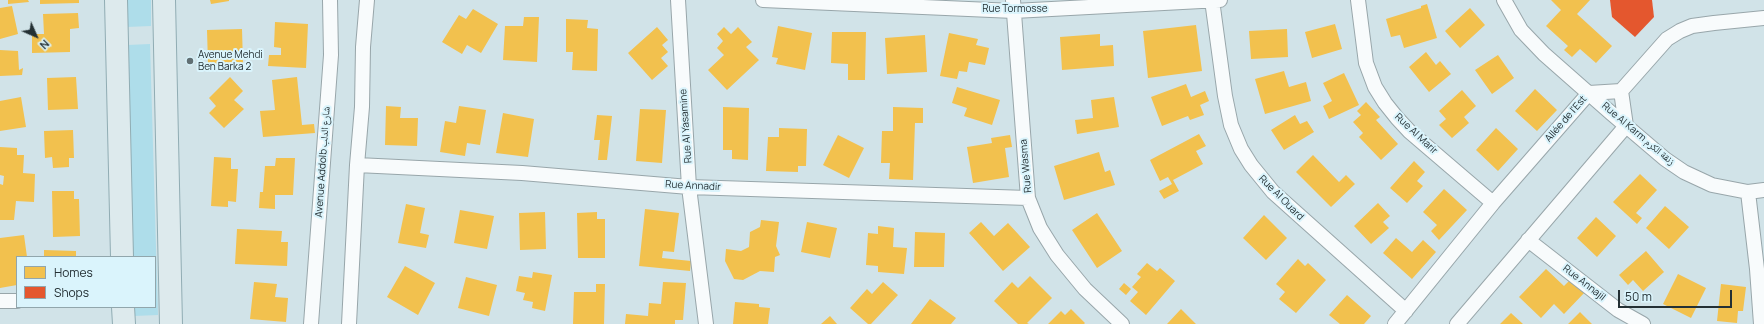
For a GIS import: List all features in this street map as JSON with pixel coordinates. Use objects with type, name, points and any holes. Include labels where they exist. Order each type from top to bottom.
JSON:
[{"type":"main road","points":[[116,0],[122,256]]},
{"type":"main road","points":[[164,0],[171,324]]},
{"type":"main road","points":[[124,308],[124,324]]},
{"type":"street","name":"Avenue Addolb شارع الدلب","points":[[311,324],[331,54],[330,0]]},
{"type":"street","points":[[349,324],[357,165],[362,107],[363,46],[368,0]]},
{"type":"street","name":"Rue Al Yasamine","points":[[678,0],[690,187],[706,324]]},
{"type":"street","name":"Rue Tormosse","points":[[763,0],[1014,6],[1215,0]]},
{"type":"street","name":"Rue Al Ouard","points":[[1215,0],[1225,96],[1230,118],[1241,149],[1251,166],[1273,192],[1406,311]]},
{"type":"street","name":"Rue Al Marir","points":[[1358,0],[1366,63],[1375,87],[1385,103],[1396,118],[1410,132],[1493,203]]},
{"type":"street","name":"Rue Al Karm زنقة الكرم","points":[[1504,0],[1509,11],[1526,34],[1544,54],[1665,159],[1690,175],[1712,186],[1748,192],[1764,190]]},
{"type":"street","name":"Rue Wasma","points":[[1014,6],[1028,198],[1040,228],[1056,255],[1085,288],[1122,324]]},
{"type":"street","points":[[1457,324],[1626,126],[1621,91],[1667,40],[1680,31],[1692,26],[1764,18]]},
{"type":"street","name":"Allée de l'Est","points":[[1395,324],[1493,203],[1589,93],[1621,91]]},
{"type":"street","name":"Rue Annadir","points":[[357,165],[522,173],[690,187],[1028,198]]},
{"type":"street","points":[[1748,192],[1757,269],[1761,324]]},
{"type":"street","name":"Rue Annajil","points":[[1528,240],[1618,310],[1643,324]]},
{"type":"street","points":[[0,301],[16,301]]},
{"type":"shaded area","points":[[126,0],[151,0],[151,26],[127,27]]},
{"type":"shaded area","points":[[150,44],[158,315],[134,316],[134,308],[156,308],[156,256],[133,256],[127,45]]},
{"type":"building: Homes","points":[[8,0],[28,0],[29,2],[8,4]]},
{"type":"building: Homes","points":[[40,0],[79,0],[79,3],[40,4]]},
{"type":"building: Homes","points":[[210,0],[229,0],[229,1],[211,4]]},
{"type":"building: Homes","points":[[1551,0],[1590,0],[1577,14],[1612,46],[1596,63],[1580,49],[1572,57],[1564,50],[1568,46],[1546,26],[1561,10]]},
{"type":"building: Homes","points":[[1427,4],[1437,38],[1404,48],[1400,35],[1391,37],[1386,19],[1421,8],[1421,6]]},
{"type":"building: Homes","points":[[12,6],[18,34],[0,39],[0,8]]},
{"type":"building: Homes","points":[[1470,8],[1485,25],[1460,48],[1445,31]]},
{"type":"building: Homes","points":[[473,9],[498,24],[481,53],[467,45],[462,54],[442,42],[459,15],[466,19]]},
{"type":"building: Homes","points":[[78,13],[79,28],[70,29],[70,52],[32,53],[32,34],[44,34],[43,14]]},
{"type":"building: Homes","points":[[524,17],[539,17],[537,62],[503,60],[505,26],[523,26]]},
{"type":"building: Homes","points":[[566,19],[588,20],[587,28],[598,29],[597,71],[572,70],[573,52],[566,52]]},
{"type":"building: Homes","points":[[275,22],[308,24],[306,68],[268,66],[269,55],[281,55],[281,48],[274,47]]},
{"type":"building: Homes","points":[[1335,24],[1342,49],[1312,58],[1305,32]]},
{"type":"building: Homes","points":[[1196,25],[1202,71],[1148,78],[1143,31]]},
{"type":"building: Homes","points":[[778,26],[812,33],[805,70],[776,64],[778,58],[772,57]]},
{"type":"building: Homes","points":[[657,27],[668,40],[662,45],[668,52],[661,58],[668,66],[652,80],[628,53]]},
{"type":"building: Homes","points":[[724,27],[731,34],[738,27],[752,42],[746,47],[759,60],[727,90],[708,70],[724,55],[717,48],[723,41],[717,34]]},
{"type":"building: Homes","points":[[242,29],[243,63],[208,64],[207,30]]},
{"type":"building: Homes","points":[[1287,29],[1288,57],[1251,59],[1249,31]]},
{"type":"building: Homes","points":[[832,32],[866,32],[865,80],[848,80],[848,64],[831,63]]},
{"type":"building: Homes","points":[[949,33],[978,39],[976,45],[989,48],[985,65],[969,62],[967,72],[959,71],[957,79],[940,76]]},
{"type":"building: Homes","points":[[1100,34],[1100,46],[1113,45],[1114,66],[1062,70],[1060,37]]},
{"type":"building: Homes","points":[[925,35],[927,72],[887,74],[885,38]]},
{"type":"building: Homes","points":[[0,50],[18,51],[19,70],[23,68],[22,75],[0,76]]},
{"type":"building: Homes","points":[[1426,52],[1436,65],[1440,61],[1451,74],[1429,92],[1409,67]]},
{"type":"building: Homes","points":[[1498,55],[1514,78],[1492,94],[1475,70]]},
{"type":"building: Homes","points":[[1284,71],[1289,87],[1306,82],[1311,101],[1265,114],[1255,79]]},
{"type":"building: Homes","points":[[1344,73],[1359,105],[1329,119],[1323,106],[1332,101],[1323,83]]},
{"type":"building: Homes","points":[[76,77],[78,109],[48,110],[47,78]]},
{"type":"building: Homes","points":[[230,77],[243,91],[234,100],[244,109],[224,128],[209,113],[216,106],[209,98]]},
{"type":"building: Homes","points":[[297,77],[302,125],[314,124],[315,133],[263,137],[260,111],[275,110],[272,80]]},
{"type":"building: Homes","points":[[1186,84],[1191,97],[1205,91],[1209,101],[1200,105],[1204,115],[1190,120],[1188,116],[1162,126],[1151,97]]},
{"type":"building: Homes","points":[[957,87],[1000,100],[992,125],[964,116],[967,108],[952,103]]},
{"type":"building: Homes","points":[[1535,89],[1557,110],[1537,131],[1515,111]]},
{"type":"building: Homes","points":[[1462,90],[1476,106],[1464,117],[1469,123],[1452,138],[1439,125],[1446,119],[1439,111]]},
{"type":"building: Homes","points":[[21,97],[26,127],[0,131],[0,101]]},
{"type":"building: Homes","points":[[1114,97],[1119,127],[1077,134],[1075,120],[1093,118],[1091,100]]},
{"type":"building: Homes","points":[[1366,102],[1380,117],[1376,120],[1398,144],[1381,160],[1359,137],[1363,133],[1353,122],[1361,115],[1357,111]]},
{"type":"building: Homes","points":[[386,106],[401,107],[400,118],[418,118],[417,146],[385,145]]},
{"type":"building: Homes","points":[[459,106],[486,110],[480,145],[467,143],[465,156],[440,152],[445,121],[456,123]]},
{"type":"building: Homes","points":[[723,107],[749,108],[748,160],[732,159],[732,150],[723,150]]},
{"type":"building: Homes","points":[[893,107],[923,108],[923,123],[915,123],[913,180],[889,179],[890,163],[881,163],[882,131],[893,131]]},
{"type":"building: Homes","points":[[640,109],[666,110],[662,163],[636,161]]},
{"type":"building: Homes","points":[[503,113],[534,119],[528,157],[496,153]]},
{"type":"building: Homes","points":[[597,115],[612,116],[607,160],[598,160],[600,140],[594,140]]},
{"type":"building: Homes","points":[[1295,115],[1300,124],[1307,121],[1314,132],[1284,150],[1271,130]]},
{"type":"building: Homes","points":[[779,128],[807,129],[806,166],[798,166],[798,172],[766,171],[768,137],[779,137]]},
{"type":"building: Homes","points":[[1496,128],[1518,149],[1498,171],[1476,150]]},
{"type":"building: Homes","points":[[73,130],[74,158],[69,158],[69,167],[53,168],[52,157],[45,158],[44,131]]},
{"type":"building: Homes","points":[[1199,134],[1206,146],[1196,151],[1203,164],[1173,180],[1179,191],[1164,199],[1159,191],[1172,184],[1168,177],[1160,181],[1150,160]]},
{"type":"building: Homes","points":[[838,135],[864,148],[849,178],[823,165]]},
{"type":"building: Homes","points":[[1010,135],[1012,147],[1005,148],[1009,177],[973,183],[967,147],[992,143],[991,138]]},
{"type":"building: Homes","points":[[0,147],[17,148],[17,155],[24,155],[23,173],[35,174],[34,202],[16,201],[14,220],[0,220],[0,184],[3,185],[4,176],[0,175]]},
{"type":"building: Homes","points":[[1099,152],[1105,172],[1110,170],[1115,185],[1064,200],[1054,166]]},
{"type":"building: Homes","points":[[1313,155],[1339,182],[1346,175],[1355,184],[1331,207],[1296,172]]},
{"type":"building: Homes","points":[[214,157],[231,158],[231,169],[238,169],[236,202],[228,201],[228,207],[211,206]]},
{"type":"building: Homes","points":[[276,158],[295,158],[293,195],[275,195],[275,209],[259,208],[260,192],[263,192],[265,166],[275,166]]},
{"type":"building: Homes","points":[[1414,161],[1425,172],[1417,181],[1423,186],[1407,203],[1390,188]]},
{"type":"building: Homes","points":[[1640,174],[1657,190],[1636,213],[1642,218],[1637,224],[1613,202]]},
{"type":"building: Homes","points":[[1444,189],[1467,210],[1439,240],[1431,231],[1437,225],[1423,212]]},
{"type":"building: Homes","points":[[52,191],[74,191],[74,199],[79,199],[80,236],[53,237]]},
{"type":"building: Homes","points":[[1378,203],[1390,216],[1383,222],[1389,228],[1371,244],[1354,226]]},
{"type":"building: Homes","points":[[406,204],[425,208],[420,233],[429,235],[426,248],[398,243]]},
{"type":"building: Homes","points":[[1665,206],[1689,227],[1669,249],[1646,228]]},
{"type":"building: Homes","points":[[645,209],[679,213],[674,252],[663,251],[662,258],[691,261],[690,271],[639,266]]},
{"type":"building: Homes","points":[[460,210],[494,216],[487,249],[454,243]]},
{"type":"building: Homes","points":[[545,212],[546,249],[520,250],[519,213]]},
{"type":"building: Homes","points":[[597,212],[597,219],[605,219],[605,258],[578,258],[577,213]]},
{"type":"building: Homes","points":[[1097,213],[1122,251],[1097,268],[1072,230]]},
{"type":"building: Homes","points":[[1264,215],[1287,238],[1266,260],[1243,238]]},
{"type":"building: Homes","points":[[1596,217],[1616,236],[1597,257],[1577,238]]},
{"type":"building: Homes","points":[[761,220],[779,222],[776,246],[780,255],[775,257],[774,272],[760,271],[743,280],[734,279],[725,261],[726,249],[741,251],[749,247],[750,232],[760,227]]},
{"type":"building: Homes","points":[[807,222],[837,228],[830,258],[801,252]]},
{"type":"building: Homes","points":[[981,222],[994,236],[1008,223],[1030,247],[1003,271],[969,233]]},
{"type":"building: Homes","points":[[878,226],[894,228],[893,247],[907,248],[904,274],[878,272],[878,266],[866,265],[868,233],[878,234]]},
{"type":"building: Homes","points":[[237,229],[282,231],[281,242],[288,242],[287,266],[235,264]]},
{"type":"building: Homes","points":[[915,232],[945,233],[944,267],[914,267]]},
{"type":"building: Homes","points":[[24,235],[27,256],[16,256],[16,285],[0,288],[0,238]]},
{"type":"building: Homes","points":[[1396,238],[1412,252],[1423,240],[1436,252],[1412,279],[1383,253]]},
{"type":"building: Homes","points":[[44,250],[76,251],[76,256],[44,256]]},
{"type":"building: Homes","points":[[1646,251],[1664,272],[1643,291],[1633,280],[1628,285],[1619,275]]},
{"type":"building: Homes","points":[[1298,259],[1305,266],[1308,263],[1326,280],[1296,313],[1279,299],[1285,292],[1276,284]]},
{"type":"building: Homes","points":[[1147,263],[1157,271],[1160,268],[1175,281],[1146,315],[1130,301],[1138,292],[1132,287],[1141,277],[1137,274]]},
{"type":"building: Homes","points":[[405,266],[435,283],[418,315],[387,297]]},
{"type":"building: Homes","points":[[1546,269],[1564,286],[1572,278],[1586,291],[1564,314],[1554,304],[1541,318],[1519,297]]},
{"type":"building: Homes","points":[[533,272],[552,275],[545,311],[532,308],[533,302],[523,300],[525,293],[516,291],[519,276],[532,278]]},
{"type":"building: Homes","points":[[1678,274],[1706,288],[1691,318],[1663,304]]},
{"type":"building: Homes","points":[[1030,276],[1052,298],[1027,323],[1029,324],[1018,324],[994,301],[1012,282],[1018,288]]},
{"type":"building: Homes","points":[[466,277],[497,285],[489,316],[458,308]]},
{"type":"building: Homes","points":[[254,282],[277,284],[275,297],[288,298],[286,322],[250,319]]},
{"type":"building: Homes","points":[[663,282],[686,283],[683,320],[675,320],[675,324],[625,324],[626,314],[648,316],[649,303],[661,304]]},
{"type":"building: Homes","points":[[883,282],[898,295],[871,324],[868,324],[850,308],[867,289],[872,294]]},
{"type":"building: Homes","points":[[1124,283],[1131,289],[1126,295],[1119,289]]},
{"type":"building: Homes","points":[[596,284],[605,284],[604,324],[573,324],[574,292],[596,292]]},
{"type":"building: Homes","points":[[1721,284],[1746,287],[1743,311],[1738,311],[1737,323],[1717,321]]},
{"type":"building: Homes","points":[[1347,295],[1371,316],[1364,324],[1340,324],[1329,315]]},
{"type":"building: Homes","points":[[930,299],[956,318],[951,324],[911,324]]},
{"type":"building: Homes","points":[[735,302],[759,304],[759,307],[770,308],[768,324],[733,324]]},
{"type":"building: Homes","points":[[1071,309],[1085,323],[1084,324],[1048,324],[1061,311],[1065,315]]},
{"type":"building: Homes","points":[[1181,309],[1196,324],[1167,324]]},
{"type":"building: Homes","points":[[1580,312],[1592,324],[1568,324]]},
{"type":"building: Homes","points":[[1511,313],[1523,324],[1500,324]]},
{"type":"building: Homes","points":[[830,316],[837,324],[821,324]]},
{"type":"building: Shops","points":[[1610,0],[1652,0],[1654,17],[1635,37],[1612,17]]},
{"type":"place","name":"Avenue Mehdi Ben Barka 2","points":[[190,61]]}]
